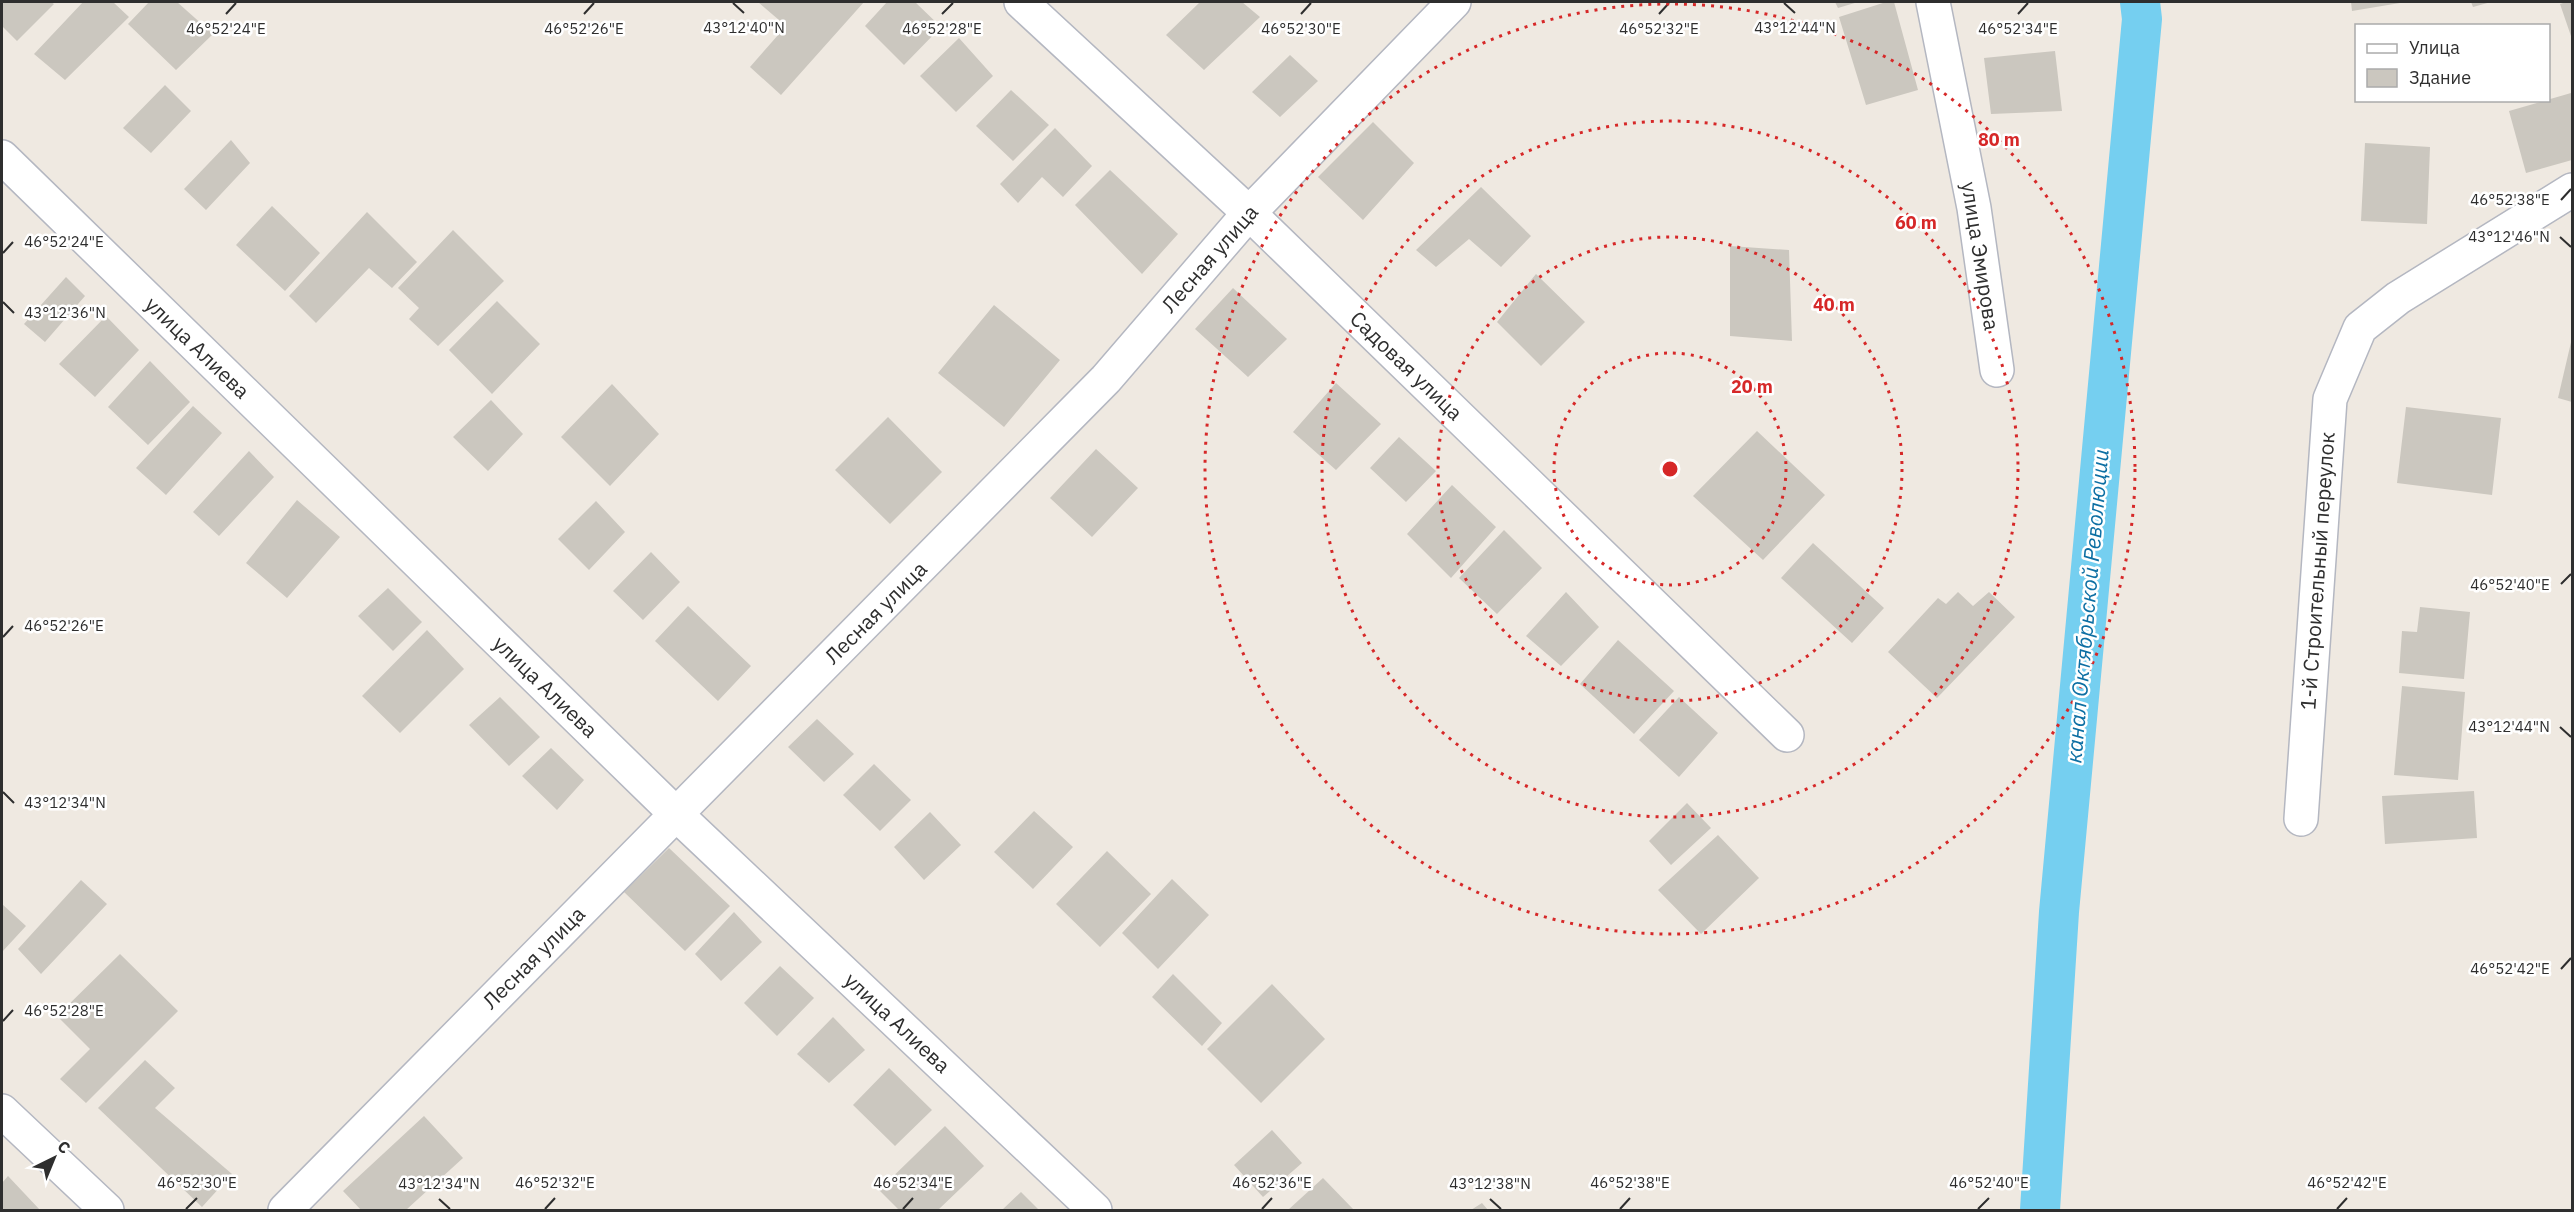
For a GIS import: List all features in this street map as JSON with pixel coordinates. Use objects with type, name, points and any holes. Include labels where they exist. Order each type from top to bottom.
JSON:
[{"type":"street","name":"Садовая улица","points":[[1021,2],[1249,213],[1787,735]]},
{"type":"street","name":"Лесная улица","points":[[285,1210],[1106,379],[1249,213],[1454,2]]},
{"type":"street","name":"улица Эмирова","points":[[1933,2],[1974,208],[1997,370]]},
{"type":"street","name":"улица Алиева","points":[[2,157],[676,814],[1095,1210]]},
{"type":"street","name":"1-й Строительный переулок","points":[[2301,819],[2330,399],[2360,328],[2398,298],[2572,190]]},
{"type":"street","points":[[2,1112],[107,1210]]},
{"type":"building","points":[[2,2],[51,2],[54,4],[17,41],[2,26]]},
{"type":"building","points":[[83,2],[113,2],[129,17],[65,80],[34,54]]},
{"type":"building","points":[[149,2],[177,2],[213,34],[176,70],[128,24]]},
{"type":"building","points":[[758,2],[864,2],[781,95],[750,67],[786,26]]},
{"type":"building","points":[[887,2],[915,2],[941,27],[904,65],[865,26]]},
{"type":"building","points":[[1200,2],[1242,2],[1260,17],[1204,70],[1166,35]]},
{"type":"building","points":[[1835,2],[1858,2],[1838,8]]},
{"type":"building","points":[[1886,2],[1894,2],[1918,90],[1866,105],[1839,17]]},
{"type":"building","points":[[2351,2],[2400,2],[2400,3],[2352,11]]},
{"type":"building","points":[[2471,2],[2491,2],[2473,7]]},
{"type":"building","points":[[2572,2],[2572,39],[2560,4]]},
{"type":"building","points":[[959,38],[993,76],[956,112],[920,76]]},
{"type":"building","points":[[2055,51],[2062,111],[1991,114],[1984,58]]},
{"type":"building","points":[[1290,55],[1318,81],[1280,117],[1252,92]]},
{"type":"building","points":[[165,85],[191,111],[151,153],[123,128]]},
{"type":"building","points":[[1011,90],[1049,125],[1013,161],[976,126]]},
{"type":"building","points":[[2571,93],[2572,160],[2526,173],[2509,111],[2540,102],[2550,102],[2550,99]]},
{"type":"building","points":[[1373,122],[1414,163],[1363,220],[1318,177]]},
{"type":"building","points":[[1055,128],[1092,166],[1063,197],[1042,177],[1018,203],[1000,184]]},
{"type":"building","points":[[231,140],[250,163],[206,210],[184,189]]},
{"type":"building","points":[[2365,143],[2430,147],[2427,224],[2361,221]]},
{"type":"building","points":[[1110,170],[1178,234],[1142,274],[1075,205]]},
{"type":"building","points":[[1481,187],[1531,236],[1501,267],[1469,239],[1436,267],[1416,250]]},
{"type":"building","points":[[272,206],[320,253],[285,291],[236,245]]},
{"type":"building","points":[[367,212],[417,262],[392,288],[369,268],[316,323],[289,296]]},
{"type":"building","points":[[453,230],[504,281],[438,346],[409,319],[419,308],[398,288]]},
{"type":"building","points":[[1730,246],[1789,250],[1792,341],[1730,336]]},
{"type":"building","points":[[1536,274],[1585,322],[1541,366],[1497,322]]},
{"type":"building","points":[[66,277],[85,296],[45,342],[24,324]]},
{"type":"building","points":[[1233,288],[1287,339],[1248,377],[1195,329]]},
{"type":"building","points":[[497,301],[540,344],[492,394],[449,350]]},
{"type":"building","points":[[994,305],[1060,360],[1004,427],[938,373]]},
{"type":"building","points":[[106,316],[139,350],[95,397],[59,364]]},
{"type":"building","points":[[2572,338],[2572,402],[2558,398]]},
{"type":"building","points":[[150,361],[190,402],[148,445],[108,407]]},
{"type":"building","points":[[1336,383],[1381,424],[1336,470],[1293,432]]},
{"type":"building","points":[[612,384],[659,434],[610,486],[561,437]]},
{"type":"building","points":[[491,400],[523,434],[488,471],[453,437]]},
{"type":"building","points":[[193,406],[222,433],[166,495],[136,468]]},
{"type":"building","points":[[2406,407],[2501,418],[2492,495],[2397,483]]},
{"type":"building","points":[[888,417],[942,472],[890,524],[835,470]]},
{"type":"building","points":[[1757,431],[1825,495],[1763,560],[1693,496]]},
{"type":"building","points":[[1399,437],[1436,471],[1406,502],[1370,468]]},
{"type":"building","points":[[1096,449],[1138,488],[1092,537],[1050,498]]},
{"type":"building","points":[[249,451],[274,477],[219,536],[193,512]]},
{"type":"building","points":[[1452,485],[1496,527],[1451,578],[1407,534]]},
{"type":"building","points":[[297,500],[340,537],[287,598],[246,563]]},
{"type":"building","points":[[596,501],[625,532],[589,570],[558,539]]},
{"type":"building","points":[[1504,530],[1542,568],[1497,614],[1459,578]]},
{"type":"building","points":[[1813,543],[1884,608],[1852,643],[1781,578]]},
{"type":"building","points":[[651,552],[680,582],[643,620],[613,591]]},
{"type":"building","points":[[388,588],[422,622],[393,651],[358,616]]},
{"type":"building","points":[[1566,592],[1599,627],[1561,666],[1526,636]]},
{"type":"building","points":[[1958,592],[1973,606],[1989,592],[2015,617],[1937,698],[1888,652],[1938,598],[1946,604]]},
{"type":"building","points":[[688,606],[751,666],[718,701],[655,641]]},
{"type":"building","points":[[2420,607],[2470,612],[2464,679],[2399,673],[2402,631],[2417,632]]},
{"type":"building","points":[[427,630],[464,669],[400,733],[362,696]]},
{"type":"building","points":[[1618,640],[1674,691],[1634,734],[1580,684]]},
{"type":"building","points":[[2402,686],[2465,692],[2458,780],[2394,775]]},
{"type":"building","points":[[500,697],[540,737],[509,766],[469,725]]},
{"type":"building","points":[[1679,697],[1718,733],[1679,777],[1639,740]]},
{"type":"building","points":[[817,719],[854,754],[824,782],[788,747]]},
{"type":"building","points":[[551,748],[584,780],[557,810],[522,776]]},
{"type":"building","points":[[874,764],[911,800],[880,831],[843,795]]},
{"type":"building","points":[[2474,791],[2477,838],[2385,844],[2382,796]]},
{"type":"building","points":[[1687,803],[1711,828],[1671,865],[1649,841]]},
{"type":"building","points":[[1034,811],[1073,847],[1033,889],[994,852]]},
{"type":"building","points":[[930,812],[961,845],[924,880],[894,847]]},
{"type":"building","points":[[1718,835],[1759,878],[1701,934],[1658,890]]},
{"type":"building","points":[[669,848],[730,906],[685,951],[624,892]]},
{"type":"building","points":[[1107,851],[1151,894],[1100,947],[1056,904]]},
{"type":"building","points":[[1172,879],[1209,915],[1158,969],[1122,933]]},
{"type":"building","points":[[81,880],[107,904],[41,974],[18,949]]},
{"type":"building","points":[[2,904],[26,926],[2,952]]},
{"type":"building","points":[[734,912],[762,942],[721,981],[695,954]]},
{"type":"building","points":[[120,954],[178,1011],[86,1103],[60,1079],[90,1049],[57,1016]]},
{"type":"building","points":[[780,966],[814,998],[777,1036],[744,1003]]},
{"type":"building","points":[[1173,974],[1222,1023],[1202,1046],[1152,997]]},
{"type":"building","points":[[1272,984],[1325,1039],[1261,1103],[1207,1049]]},
{"type":"building","points":[[833,1017],[865,1050],[829,1083],[797,1054]]},
{"type":"building","points":[[145,1060],[175,1088],[155,1108],[232,1174],[202,1207],[98,1108]]},
{"type":"building","points":[[889,1068],[932,1110],[895,1146],[853,1105]]},
{"type":"building","points":[[424,1116],[463,1158],[406,1210],[361,1210],[343,1191]]},
{"type":"building","points":[[945,1126],[984,1166],[938,1210],[899,1210],[879,1190]]},
{"type":"building","points":[[1272,1130],[1302,1163],[1263,1197],[1234,1165]]},
{"type":"building","points":[[8,1176],[40,1210],[2,1210],[2,1183]]},
{"type":"building","points":[[1323,1178],[1354,1210],[1288,1210]]},
{"type":"building","points":[[1021,1192],[1039,1210],[1002,1210]]},
{"type":"building","points":[[1482,1203],[1488,1210],[1471,1210]]},
{"type":"waterway","name":"канал Октябрьской Революции","points":[[2040,1210],[2059,912],[2142,19],[2140,2]]}]
